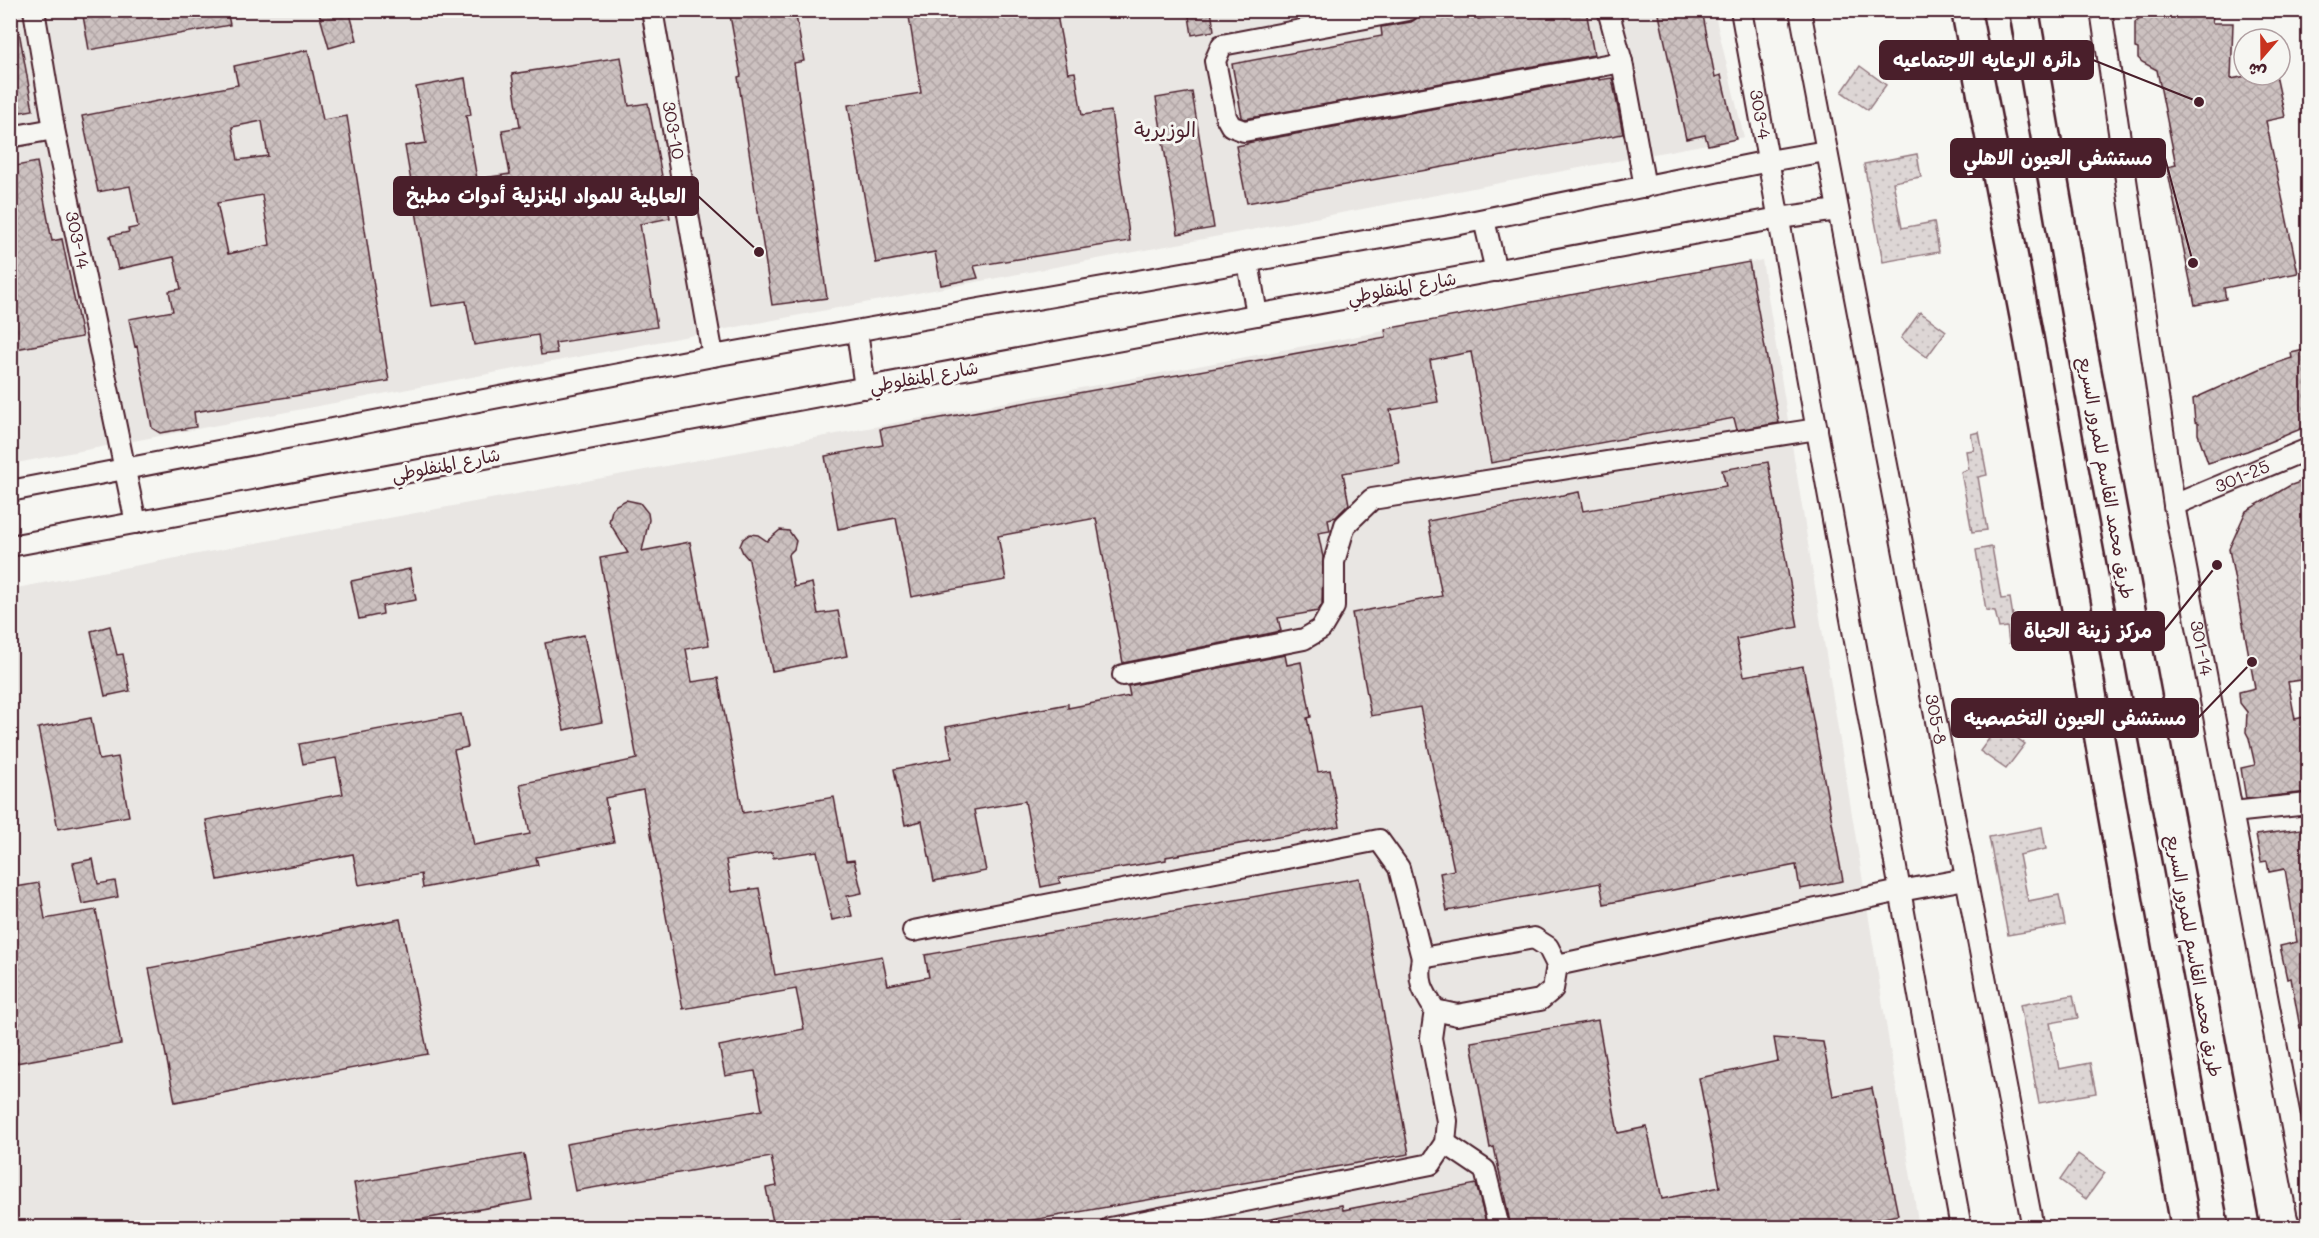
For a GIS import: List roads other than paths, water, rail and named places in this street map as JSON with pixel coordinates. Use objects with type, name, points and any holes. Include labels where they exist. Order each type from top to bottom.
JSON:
[{"type":"highway","points":[[1966,10],[2029,340],[2186,1227]]},
{"type":"highway","name":"طريق محمد القاسم للمرور السريع","points":[[2024,10],[2081,343],[2245,1227]]},
{"type":"street","name":"303-14","points":[[34,10],[54,129],[136,523]]},
{"type":"street","name":"303-10","points":[[652,10],[713,356]]},
{"type":"street","points":[[1408,10],[1222,45],[1215,61],[1226,117],[1231,126],[1244,131],[1622,62]]},
{"type":"street","points":[[1608,10],[1622,62],[1645,187]]},
{"type":"street","name":"303-4","points":[[1741,10],[1779,219]]},
{"type":"street","points":[[1800,10],[1838,210]]},
{"type":"street","name":"301-14","points":[[2102,10],[2174,505],[2233,812],[2300,1121],[2308,1212]]},
{"type":"street","points":[[10,137],[54,129]]},
{"type":"street","points":[[10,491],[713,356],[1484,220],[1826,151]]},
{"type":"street","name":"شارع المنفلوطي","points":[[10,546],[1496,271],[1838,210]]},
{"type":"street","name":"305-8","points":[[1838,210],[2033,1227]]},
{"type":"street","points":[[1779,219],[1960,1227]]},
{"type":"street","points":[[1484,220],[1496,271]]},
{"type":"street","points":[[1248,262],[1257,315]]},
{"type":"street","points":[[857,330],[865,388]]},
{"type":"street","points":[[1123,675],[1304,639],[1321,629],[1334,607],[1334,562],[1345,525],[1372,499],[1817,429]]},
{"type":"street","name":"301-25","points":[[2174,505],[2308,448]]},
{"type":"street","points":[[2233,812],[2308,804]]},
{"type":"street","points":[[913,931],[1379,840],[1399,867],[1422,958],[1419,973],[1423,990],[1435,1010],[1431,1038],[1447,1121],[1445,1143],[1431,1164],[1110,1227]]},
{"type":"street","points":[[1557,965],[1900,891],[1966,879]]},
{"type":"street","points":[[1422,958],[1534,938],[1548,946],[1557,965],[1553,989],[1540,999],[1458,1015],[1435,1010]]},
{"type":"street","points":[[1445,1143],[1485,1170],[1499,1227]]},
{"type":"place","name":"دائره الرعايه الاجتماعيه","points":[[2199,102]]},
{"type":"place","name":"العالمية للمواد المنزلية أدوات مطبخ","points":[[759,252]]},
{"type":"place","name":"مستشفى العيون الاهلي","points":[[2193,263]]},
{"type":"place","name":"مركز زينة الحياة","points":[[2217,565]]},
{"type":"place","name":"مستشفى العيون التخصصيه","points":[[2252,662]]},
{"type":"district","name":"الوزيرية","points":[[1165,130]]}]
